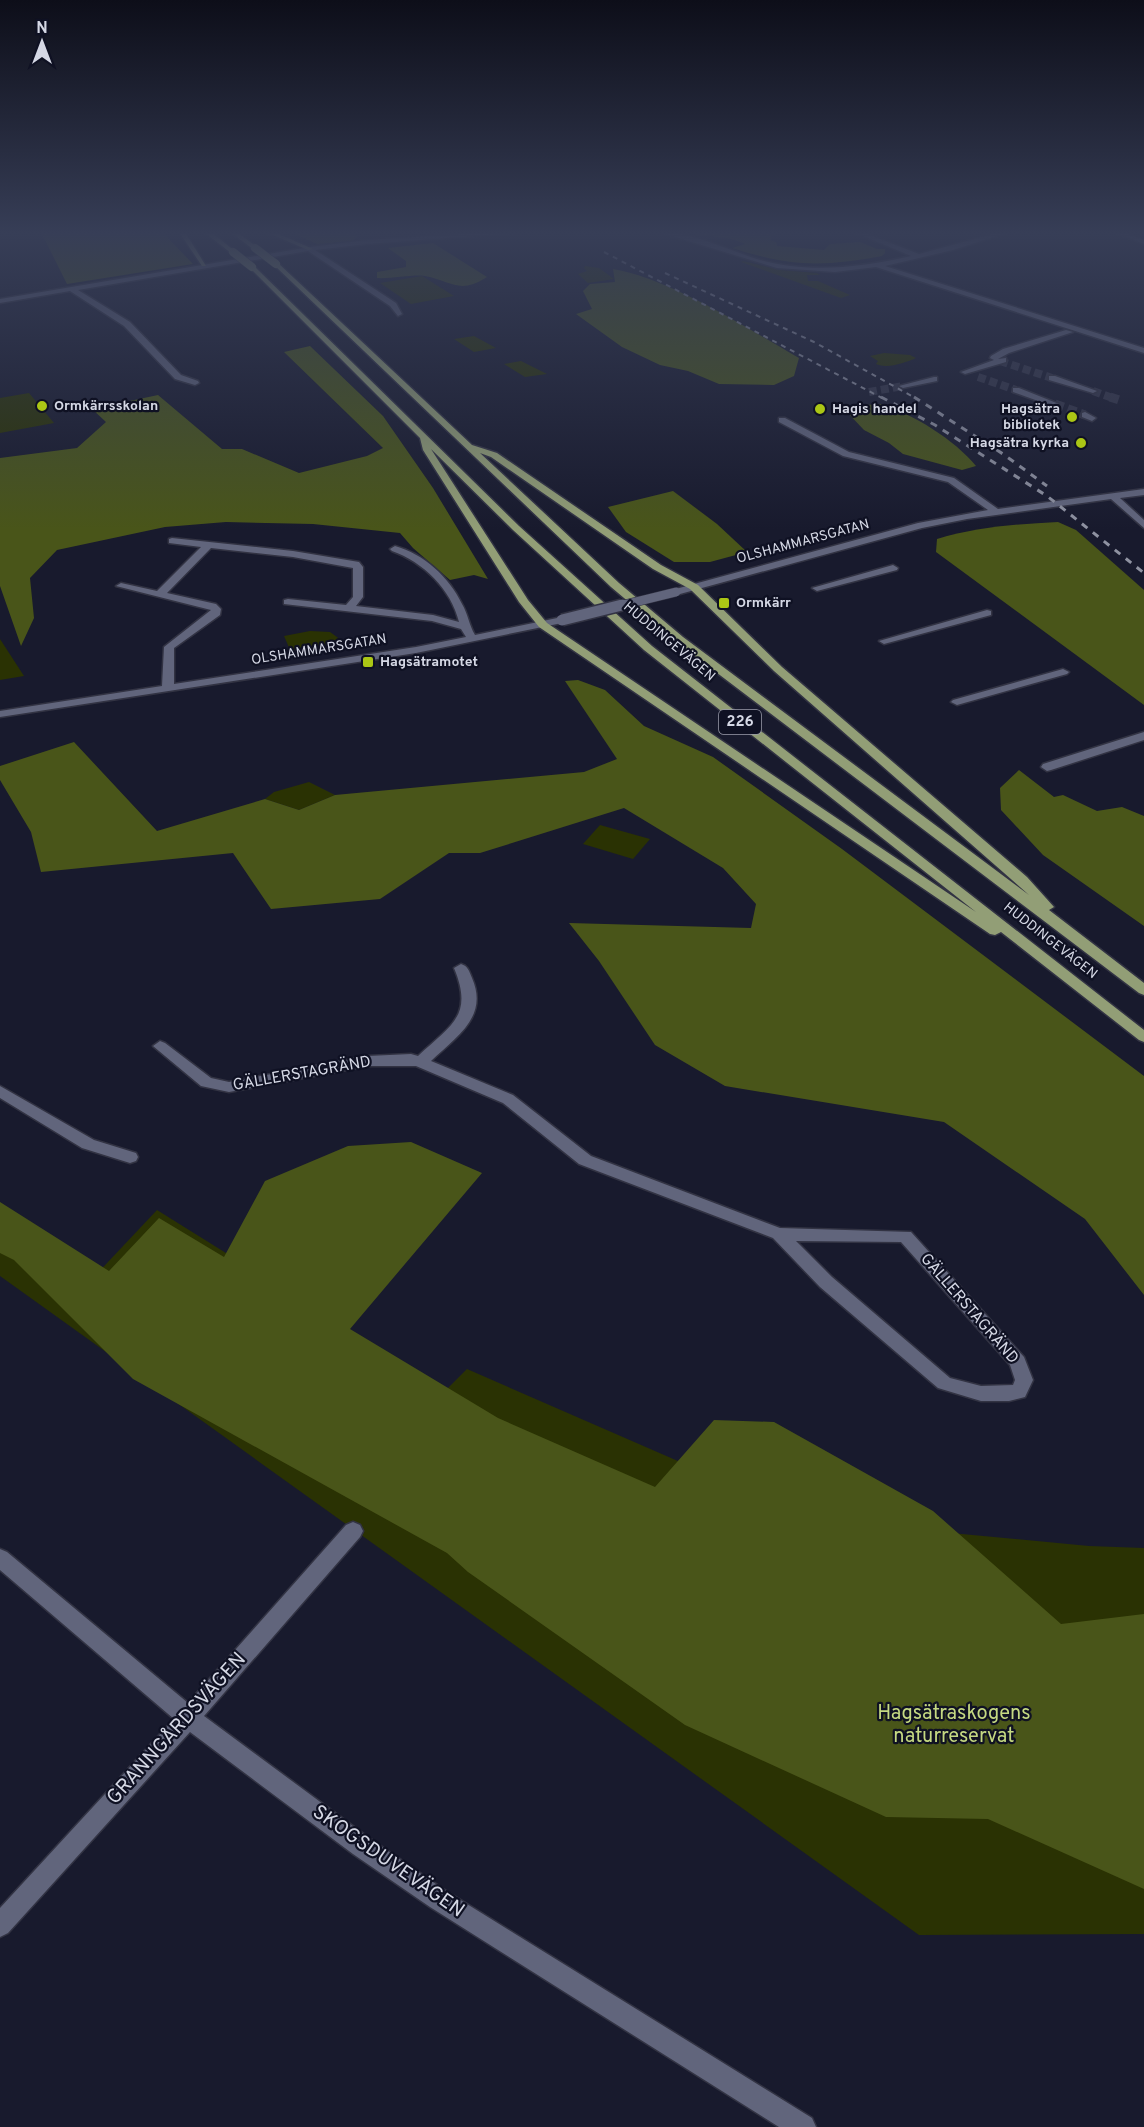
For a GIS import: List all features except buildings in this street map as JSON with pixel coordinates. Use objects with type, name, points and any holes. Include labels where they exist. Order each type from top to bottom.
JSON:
[{"type":"main road","name":"HUDDINGEVÄGEN","points":[[317,331],[516,528],[648,648],[1144,1037]]},
{"type":"main road","name":"HUDDINGEVÄGEN","points":[[347,331],[599,571],[680,639],[1144,990]]},
{"type":"main road","points":[[421,433],[427,450],[524,602],[543,625],[961,909],[1080,985]]},
{"type":"main road","points":[[465,443],[494,455],[657,567],[694,587],[778,669],[1022,880],[1070,932]]},
{"type":"street","points":[[134,331],[178,376],[195,383]]},
{"type":"street","points":[[1082,331],[1144,351]]},
{"type":"street","points":[[978,377],[965,372],[1003,360],[994,355],[1069,332]]},
{"type":"street","points":[[1053,378],[1093,391]]},
{"type":"street","points":[[903,386],[934,379]]},
{"type":"street","points":[[1016,390],[1055,404]]},
{"type":"street","points":[[782,420],[846,454],[951,480],[995,511]]},
{"type":"street","name":"OLSHAMMARSGATAN","points":[[0,714],[473,639],[543,625],[676,592],[921,525],[995,511],[1144,492]]},
{"type":"street","points":[[1113,496],[1144,525]]},
{"type":"street","points":[[172,541],[355,564],[358,567],[358,597],[348,609]]},
{"type":"street","points":[[160,594],[209,545]]},
{"type":"street","points":[[395,549],[402,550],[434,571],[443,581],[455,600],[465,627],[473,639]]},
{"type":"street","points":[[818,588],[893,568]]},
{"type":"street","points":[[121,586],[212,606],[216,609],[216,613],[169,647],[168,689]]},
{"type":"street","name":"OLSHAMMARSGATAN","points":[[288,602],[433,618],[465,627]]},
{"type":"street","points":[[884,641],[987,613]]},
{"type":"street","points":[[957,702],[1063,672]]},
{"type":"street","points":[[1047,767],[1144,736]]},
{"type":"street","points":[[421,1062],[466,1019],[470,989],[461,968]]},
{"type":"street","name":"GÄLLERSTAGRÄND","points":[[160,1046],[206,1082],[229,1087],[368,1061],[411,1059],[508,1099],[585,1160],[779,1234],[904,1236],[1018,1362],[1024,1380],[1019,1392],[988,1394],[964,1391],[944,1383],[826,1282],[779,1234]]},
{"type":"street","points":[[0,1091],[88,1144],[130,1157]]},
{"type":"street","name":"GRANNGÅRDSVÄGEN","points":[[0,1925],[189,1718],[352,1531]]},
{"type":"street","name":"SKOGSDUVEVÄGEN","points":[[0,1558],[189,1718],[361,1846],[438,1899],[803,2127]]},
{"type":"green space","points":[[600,331],[754,331],[799,358],[794,376],[774,385],[719,384],[688,371],[660,365],[622,347]]},
{"type":"green space","points":[[474,336],[496,348],[474,352],[454,339]]},
{"type":"green space","points":[[310,346],[383,416],[433,488],[488,579],[474,575],[450,580],[413,548],[400,533],[313,524],[226,522],[165,527],[57,550],[30,578],[34,618],[21,646],[0,586],[0,458],[77,448],[106,422],[92,409],[158,395],[222,449],[242,449],[299,473],[367,456],[383,448],[284,352]]},
{"type":"green space","points":[[884,353],[910,355],[916,358],[885,366],[876,364],[878,361],[870,356]]},
{"type":"green space","points":[[521,361],[547,374],[525,377],[504,364]]},
{"type":"green space","points":[[29,393],[54,423],[0,433],[0,398]]},
{"type":"green space","points":[[880,404],[906,414],[945,437],[976,466],[962,470],[903,454],[889,443],[864,430],[845,410],[852,406]]},
{"type":"green space","points":[[673,491],[717,524],[747,552],[710,562],[674,562],[626,532],[608,507]]},
{"type":"green space","points":[[1058,522],[1076,530],[1144,590],[1144,705],[936,552],[937,539],[952,535],[997,527]]},
{"type":"green space","points":[[310,631],[330,632],[341,640],[337,646],[291,652],[284,636]]},
{"type":"green space","points":[[0,639],[24,676],[0,680]]},
{"type":"green space","points":[[578,680],[605,690],[644,726],[713,757],[842,849],[1144,1076],[1144,1295],[1085,1219],[944,1122],[725,1086],[655,1045],[599,961],[569,923],[751,928],[756,904],[723,868],[624,808],[480,853],[449,853],[380,899],[271,909],[233,853],[41,872],[31,832],[0,780],[0,766],[74,742],[157,831],[265,799],[299,810],[335,795],[584,772],[617,759],[565,681]]},
{"type":"green space","points":[[1019,770],[1054,797],[1063,795],[1097,811],[1122,807],[1144,816],[1144,926],[1043,855],[1001,810],[1000,788]]},
{"type":"green space","points":[[309,782],[335,795],[299,810],[265,799],[274,792]]},
{"type":"green space","points":[[600,825],[650,839],[633,859],[583,844]]},
{"type":"green space","name":"Hagsätraskogens naturreservat","points":[[411,1142],[482,1173],[350,1329],[498,1418],[655,1487],[714,1420],[774,1422],[933,1511],[1061,1624],[1144,1614],[1144,1889],[988,1819],[886,1817],[685,1725],[468,1572],[447,1553],[133,1379],[14,1260],[0,1253],[0,1202],[109,1271],[159,1218],[224,1257],[265,1181],[348,1146]]},
{"type":"green space","name":"Hagsätraskogens naturreservat","points":[[157,1210],[446,1390],[467,1369],[813,1520],[1089,1546],[1144,1548],[1144,1934],[919,1935],[0,1276],[0,1219],[91,1280]]},
{"type":"tunnel","points":[[1000,361],[1052,378]]},
{"type":"tunnel","points":[[978,377],[1016,390]]},
{"type":"tunnel","points":[[869,392],[903,386]]},
{"type":"tunnel","points":[[1093,391],[1115,399]]},
{"type":"tunnel","points":[[1110,397],[1122,401]]},
{"type":"tunnel","points":[[1055,404],[1085,415]]},
{"type":"railway","points":[[755,331],[884,399]]},
{"type":"railway","points":[[791,331],[917,399]]},
{"type":"railway","points":[[881,397],[935,425],[1047,496],[1144,573]]},
{"type":"railway","points":[[914,397],[1003,454],[1047,486]]},
{"type":"place","name":"Ormkärrsskolan","points":[[42,406]]},
{"type":"place","name":"Hagis handel","points":[[820,409]]},
{"type":"place","name":"Hagsätra bibliotek","points":[[1072,417]]},
{"type":"place","name":"Hagsätra kyrka","points":[[1081,443]]},
{"type":"place","name":"Ormkärr","points":[[724,603]]},
{"type":"place","name":"Hagsätramotet","points":[[368,662]]}]
